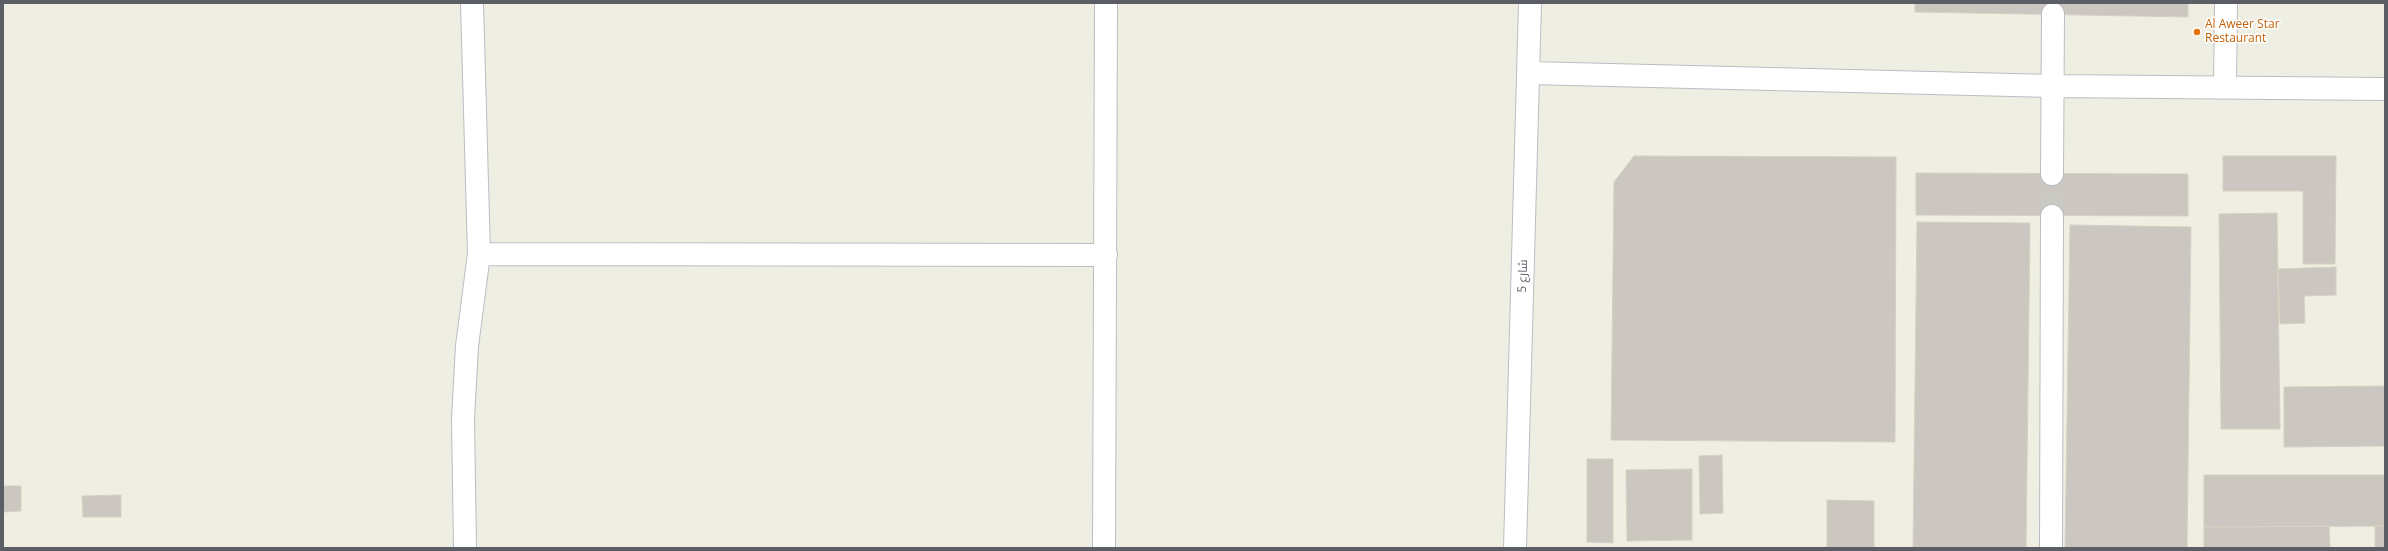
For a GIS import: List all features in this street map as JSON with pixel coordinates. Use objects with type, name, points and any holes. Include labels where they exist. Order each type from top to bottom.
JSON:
[{"type":"street","points":[[466,548],[463,419],[467,346],[479,254],[472,3]]},
{"type":"street","points":[[1104,548],[1106,3]]},
{"type":"street","name":"شارع 5","points":[[1515,548],[1530,72],[1530,3]]},
{"type":"street","points":[[2225,87],[2226,3]]},
{"type":"street","points":[[2052,174],[2053,14]]},
{"type":"street","points":[[1530,72],[2052,86],[2385,89]]},
{"type":"street","points":[[2050,548],[2052,216]]},
{"type":"street","points":[[479,254],[1106,255]]},
{"type":"building","points":[[1915,3],[2188,3],[2188,17],[1915,12]]},
{"type":"building","points":[[1634,156],[1896,157],[1895,442],[1611,440],[1614,182]]},
{"type":"building","points":[[2223,156],[2336,156],[2335,264],[2303,264],[2303,191],[2223,191]]},
{"type":"building","points":[[1916,173],[2188,174],[2188,216],[1916,215]]},
{"type":"building","points":[[2277,213],[2280,429],[2221,429],[2219,214]]},
{"type":"building","points":[[1917,222],[2030,223],[2026,548],[1913,548]]},
{"type":"building","points":[[2070,225],[2191,227],[2187,548],[2065,548]]},
{"type":"building","points":[[2336,267],[2336,295],[2304,296],[2305,323],[2280,324],[2278,269]]},
{"type":"building","points":[[2385,386],[2385,446],[2284,447],[2284,387]]},
{"type":"building","points":[[1722,455],[1723,513],[1700,514],[1699,456]]},
{"type":"building","points":[[1587,459],[1613,459],[1613,543],[1587,542]]},
{"type":"building","points":[[1692,469],[1692,540],[1627,541],[1626,470]]},
{"type":"building","points":[[2204,475],[2385,475],[2385,526],[2204,527]]},
{"type":"building","points":[[3,486],[21,486],[21,511],[3,512]]},
{"type":"building","points":[[121,495],[121,517],[83,517],[82,496]]},
{"type":"building","points":[[1827,500],[1874,501],[1874,548],[1827,548]]},
{"type":"building","points":[[2329,526],[2330,548],[2204,548],[2204,527]]},
{"type":"building","points":[[2375,526],[2385,526],[2385,548],[2375,548]]},
{"type":"tunnel","points":[[2052,174],[2052,216]]},
{"type":"place","name":"Al Aweer Star Restaurant","points":[[2197,32]]}]
